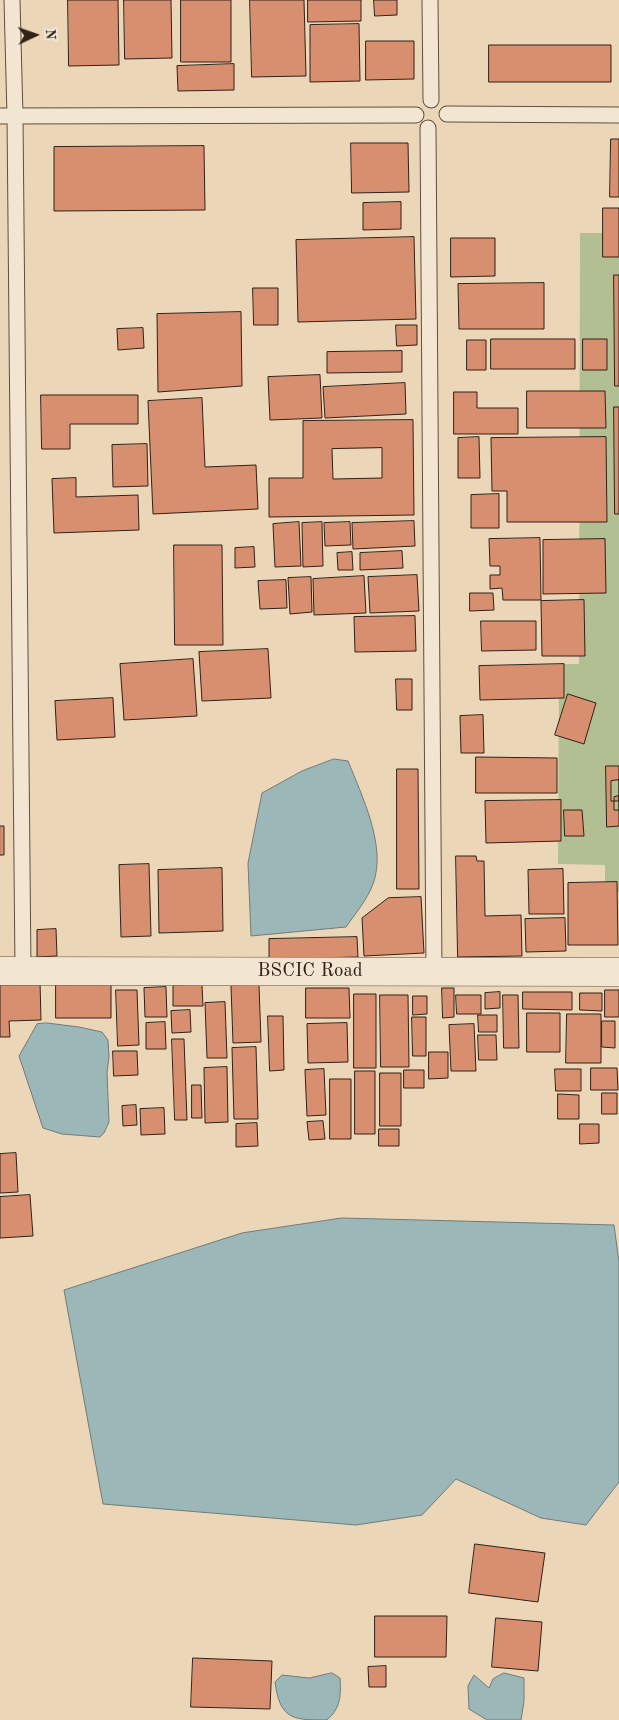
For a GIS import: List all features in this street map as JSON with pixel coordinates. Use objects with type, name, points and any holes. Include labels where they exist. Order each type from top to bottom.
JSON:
[{"type":"street","name":"BSCIC Road","points":[[11,971],[619,972]]},
{"type":"lane","points":[[11,971],[7,116],[12,0]]},
{"type":"lane","points":[[430,0],[431,100]]},
{"type":"lane","points":[[431,100],[442,104],[447,114],[446,120],[436,129],[418,124],[416,115],[422,105],[431,100]]},
{"type":"lane","points":[[447,114],[619,115]]},
{"type":"lane","points":[[7,116],[416,115]]},
{"type":"lane","points":[[428,128],[434,972]]},
{"type":"green space","points":[[580,233],[619,233],[619,892],[605,892],[605,865],[558,864],[559,664],[579,664]]},
{"type":"water","points":[[334,759],[348,761],[371,822],[377,854],[377,870],[373,884],[361,907],[346,927],[251,936],[248,863],[262,793],[302,771]]},
{"type":"water","points":[[47,1023],[102,1032],[108,1040],[109,1122],[100,1137],[62,1134],[43,1128],[19,1056],[37,1024]]},
{"type":"water","points":[[342,1218],[614,1225],[619,1262],[619,1482],[586,1525],[541,1518],[456,1479],[422,1515],[356,1525],[103,1504],[64,1290],[242,1233]]},
{"type":"water","points":[[332,1673],[340,1678],[340,1696],[338,1706],[327,1720],[297,1718],[285,1711],[280,1704],[275,1682],[282,1675],[309,1678]]},
{"type":"water","points":[[504,1673],[524,1678],[524,1701],[521,1720],[487,1720],[469,1709],[468,1686],[474,1675],[489,1688],[493,1679]]},
{"type":"building","points":[[68,0],[118,0],[119,65],[69,66]]},
{"type":"building","points":[[124,0],[171,0],[172,58],[125,59]]},
{"type":"building","points":[[181,0],[231,0],[231,62],[181,62]]},
{"type":"building","points":[[250,0],[304,0],[306,76],[252,77]]},
{"type":"building","points":[[308,0],[361,0],[361,21],[308,22]]},
{"type":"building","points":[[374,0],[397,0],[397,15],[375,16]]},
{"type":"building","points":[[359,24],[360,81],[310,82],[310,25]]},
{"type":"building","points":[[366,41],[414,41],[414,79],[366,80]]},
{"type":"building","points":[[489,45],[611,45],[611,82],[489,82]]},
{"type":"building","points":[[234,64],[234,90],[178,91],[177,66]]},
{"type":"building","points":[[611,139],[619,139],[619,197],[610,197]]},
{"type":"building","points":[[351,143],[408,143],[409,192],[352,193]]},
{"type":"building","points":[[204,146],[205,210],[54,211],[54,147]]},
{"type":"building","points":[[401,202],[401,229],[363,230],[363,203]]},
{"type":"building","points":[[603,208],[619,208],[619,257],[603,257]]},
{"type":"building","points":[[414,237],[416,319],[298,322],[296,240]]},
{"type":"building","points":[[451,238],[495,238],[495,276],[451,277]]},
{"type":"building","points":[[614,275],[619,275],[619,386],[615,386]]},
{"type":"building","points":[[544,283],[544,329],[459,329],[458,284]]},
{"type":"building","points":[[253,288],[278,288],[278,325],[254,325]]},
{"type":"building","points":[[241,312],[242,386],[158,392],[157,314]]},
{"type":"building","points":[[396,325],[417,325],[417,345],[397,346]]},
{"type":"building","points":[[143,328],[144,348],[118,350],[117,329]]},
{"type":"building","points":[[491,339],[575,339],[575,369],[491,369]]},
{"type":"building","points":[[583,339],[607,339],[607,370],[583,370]]},
{"type":"building","points":[[467,340],[486,340],[486,370],[467,370]]},
{"type":"building","points":[[402,351],[402,372],[327,373],[327,352]]},
{"type":"building","points":[[320,375],[322,418],[270,420],[268,377]]},
{"type":"building","points":[[405,383],[406,414],[325,418],[323,387]]},
{"type":"building","points":[[527,391],[605,391],[606,428],[527,428]]},
{"type":"building","points":[[454,392],[477,392],[477,408],[518,408],[518,434],[454,434]]},
{"type":"building","points":[[41,395],[138,395],[138,424],[70,424],[70,449],[42,449]]},
{"type":"building","points":[[202,398],[205,467],[256,465],[258,509],[153,514],[148,401]]},
{"type":"building","points":[[614,407],[619,407],[619,514],[615,514]]},
{"type":"building","points":[[413,420],[414,515],[269,517],[269,478],[303,478],[303,421]],"holes":[[[382,448],[382,478],[333,479],[332,449]]]},
{"type":"building","points":[[479,437],[480,478],[458,478],[458,438]]},
{"type":"building","points":[[606,437],[607,522],[507,522],[507,491],[492,491],[491,438]]},
{"type":"building","points":[[147,444],[148,486],[113,487],[112,445]]},
{"type":"building","points":[[76,478],[76,497],[138,495],[139,530],[54,533],[52,479]]},
{"type":"building","points":[[499,494],[499,528],[471,528],[471,495]]},
{"type":"building","points":[[414,521],[415,546],[353,549],[352,523]]},
{"type":"building","points":[[299,522],[301,566],[275,567],[273,524]]},
{"type":"building","points":[[322,522],[323,566],[303,567],[302,523]]},
{"type":"building","points":[[350,522],[351,545],[325,546],[324,523]]},
{"type":"building","points":[[540,538],[541,600],[503,600],[502,588],[490,589],[490,575],[500,575],[500,566],[490,566],[489,539]]},
{"type":"building","points":[[605,539],[606,593],[543,594],[543,540]]},
{"type":"building","points":[[174,545],[222,545],[223,645],[175,645]]},
{"type":"building","points":[[254,547],[255,567],[235,568],[235,548]]},
{"type":"building","points":[[402,551],[403,568],[360,570],[360,553]]},
{"type":"building","points":[[352,552],[353,570],[338,570],[337,553]]},
{"type":"building","points":[[417,575],[419,611],[370,613],[368,577]]},
{"type":"building","points":[[364,576],[366,613],[314,615],[313,579]]},
{"type":"building","points":[[311,577],[312,612],[290,614],[288,578]]},
{"type":"building","points":[[286,580],[287,608],[260,609],[258,581]]},
{"type":"building","points":[[470,593],[493,593],[494,610],[470,611]]},
{"type":"building","points":[[584,600],[585,656],[542,656],[541,601]]},
{"type":"building","points":[[415,616],[416,651],[355,652],[354,617]]},
{"type":"building","points":[[481,621],[536,621],[536,650],[482,651]]},
{"type":"building","points":[[268,649],[271,698],[202,701],[199,652]]},
{"type":"building","points":[[193,659],[197,716],[124,720],[120,664]]},
{"type":"building","points":[[564,664],[564,698],[480,700],[479,666]]},
{"type":"building","points":[[396,679],[412,679],[412,710],[397,710]]},
{"type":"building","points":[[568,694],[596,703],[584,744],[555,735]]},
{"type":"building","points":[[113,698],[115,737],[57,740],[55,701]]},
{"type":"building","points":[[483,715],[484,753],[461,753],[460,716]]},
{"type":"building","points":[[476,757],[557,758],[557,793],[476,793]]},
{"type":"building","points":[[606,766],[619,766],[619,826],[607,827]]},
{"type":"building","points":[[397,769],[418,769],[419,889],[397,889]]},
{"type":"building","points":[[619,780],[619,801],[611,801],[611,781]]},
{"type":"building","points":[[619,796],[619,810],[614,810],[614,797]]},
{"type":"building","points":[[561,800],[561,841],[486,843],[485,801]]},
{"type":"building","points":[[564,810],[582,810],[584,836],[565,836]]},
{"type":"building","points":[[0,826],[4,826],[4,855],[0,855]]},
{"type":"building","points":[[456,856],[476,856],[477,861],[484,861],[485,916],[521,915],[522,956],[458,957]]},
{"type":"building","points":[[149,864],[151,936],[121,937],[119,865]]},
{"type":"building","points":[[222,868],[223,931],[159,933],[158,870]]},
{"type":"building","points":[[563,869],[564,914],[529,914],[528,870]]},
{"type":"building","points":[[617,882],[618,945],[568,945],[568,883]]},
{"type":"building","points":[[421,897],[424,953],[364,956],[362,918],[388,898]]},
{"type":"building","points":[[565,918],[566,951],[526,952],[525,919]]},
{"type":"building","points":[[56,929],[57,956],[37,957],[37,930]]},
{"type":"building","points":[[357,937],[358,957],[269,959],[269,939]]},
{"type":"building","points":[[40,982],[41,1020],[9,1021],[10,1037],[0,1037],[0,983]]},
{"type":"building","points":[[56,984],[111,984],[111,1018],[56,1018]]},
{"type":"building","points":[[202,985],[203,1006],[173,1006],[173,986]]},
{"type":"building","points":[[259,985],[261,1042],[233,1043],[231,986]]},
{"type":"building","points":[[166,987],[167,1017],[145,1017],[144,988]]},
{"type":"building","points":[[306,988],[349,988],[350,1018],[306,1018]]},
{"type":"building","points":[[442,988],[454,988],[454,1017],[443,1018]]},
{"type":"building","points":[[116,990],[137,990],[139,1045],[118,1046]]},
{"type":"building","points":[[605,990],[619,990],[619,1017],[605,1017]]},
{"type":"building","points":[[500,992],[500,1008],[485,1009],[485,993]]},
{"type":"building","points":[[523,992],[572,992],[572,1010],[523,1009]]},
{"type":"building","points":[[580,993],[602,993],[602,1011],[580,1010]]},
{"type":"building","points":[[354,994],[376,994],[376,1068],[354,1068]]},
{"type":"building","points":[[380,995],[408,995],[409,1067],[381,1067]]},
{"type":"building","points":[[456,995],[481,995],[481,1014],[457,1014]]},
{"type":"building","points":[[503,995],[518,995],[519,1048],[504,1048]]},
{"type":"building","points":[[413,996],[427,996],[427,1014],[413,1015]]},
{"type":"building","points":[[225,1002],[227,1058],[207,1058],[205,1003]]},
{"type":"building","points":[[190,1010],[191,1032],[172,1033],[171,1011]]},
{"type":"building","points":[[527,1013],[560,1013],[560,1052],[527,1052]]},
{"type":"building","points":[[567,1014],[601,1014],[601,1063],[566,1063]]},
{"type":"building","points":[[478,1015],[497,1015],[497,1032],[479,1032]]},
{"type":"building","points":[[268,1016],[283,1016],[284,1070],[270,1071]]},
{"type":"building","points":[[412,1017],[426,1017],[426,1056],[413,1056]]},
{"type":"building","points":[[602,1021],[615,1021],[615,1048],[602,1047]]},
{"type":"building","points":[[165,1022],[166,1049],[146,1049],[146,1023]]},
{"type":"building","points":[[347,1023],[348,1062],[308,1063],[307,1024]]},
{"type":"building","points":[[474,1024],[476,1071],[451,1071],[449,1025]]},
{"type":"building","points":[[478,1035],[496,1035],[497,1060],[479,1060]]},
{"type":"building","points":[[172,1039],[184,1039],[187,1120],[175,1120]]},
{"type":"building","points":[[256,1047],[258,1119],[234,1119],[232,1048]]},
{"type":"building","points":[[113,1051],[137,1051],[138,1075],[114,1076]]},
{"type":"building","points":[[429,1052],[448,1052],[448,1078],[429,1079]]},
{"type":"building","points":[[227,1067],[228,1122],[205,1123],[204,1068]]},
{"type":"building","points":[[591,1068],[617,1068],[618,1090],[591,1090]]},
{"type":"building","points":[[324,1069],[326,1115],[307,1116],[305,1070]]},
{"type":"building","points":[[555,1069],[581,1069],[581,1091],[556,1091]]},
{"type":"building","points":[[404,1070],[424,1070],[424,1088],[404,1088]]},
{"type":"building","points":[[355,1071],[375,1071],[375,1134],[355,1134]]},
{"type":"building","points":[[380,1073],[401,1073],[401,1126],[380,1126]]},
{"type":"building","points":[[330,1079],[351,1079],[351,1139],[330,1139]]},
{"type":"building","points":[[192,1085],[201,1085],[202,1118],[192,1118]]},
{"type":"building","points":[[602,1093],[617,1093],[617,1114],[602,1114]]},
{"type":"building","points":[[558,1094],[579,1095],[579,1119],[558,1119]]},
{"type":"building","points":[[136,1105],[137,1125],[123,1126],[122,1106]]},
{"type":"building","points":[[164,1108],[165,1134],[141,1135],[140,1109]]},
{"type":"building","points":[[323,1121],[325,1139],[309,1140],[307,1122]]},
{"type":"building","points":[[257,1123],[258,1146],[236,1147],[236,1124]]},
{"type":"building","points":[[580,1124],[599,1124],[599,1143],[580,1144]]},
{"type":"building","points":[[379,1129],[399,1129],[399,1146],[379,1146]]},
{"type":"building","points":[[16,1153],[18,1192],[0,1193],[0,1154]]},
{"type":"building","points":[[30,1195],[33,1236],[0,1238],[0,1197]]},
{"type":"building","points":[[475,1544],[545,1553],[538,1602],[469,1593]]},
{"type":"building","points":[[375,1616],[447,1616],[446,1657],[375,1657]]},
{"type":"building","points":[[496,1618],[542,1622],[538,1671],[492,1667]]},
{"type":"building","points":[[193,1658],[272,1661],[270,1709],[191,1707]]},
{"type":"building","points":[[386,1666],[386,1687],[369,1687],[368,1667]]}]
